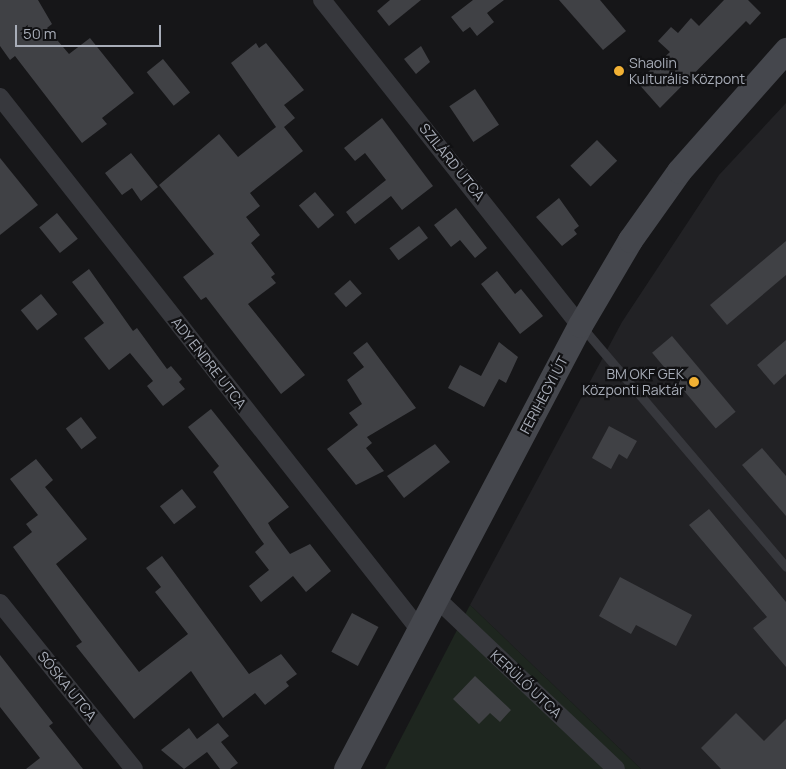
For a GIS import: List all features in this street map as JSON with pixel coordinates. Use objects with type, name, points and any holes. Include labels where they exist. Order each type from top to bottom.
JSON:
[{"type":"main road","name":"FERIHEGYI ÚT","points":[[346,769],[580,325],[630,240],[679,171],[786,50]]},
{"type":"street","name":"SZILÁRD UTCA","points":[[322,0],[580,325]]},
{"type":"street","name":"ADY ENDRE UTCA","points":[[0,97],[419,630]]},
{"type":"street","name":"KERÜLŐ UTCA","points":[[436,598],[616,769]]},
{"type":"street","name":"SÓSKA UTCA","points":[[0,602],[134,769]]},
{"type":"lane","points":[[580,325],[786,567]]},
{"type":"shaded area","points":[[786,103],[786,769],[641,769],[470,605],[622,322],[719,175]]},
{"type":"shaded area","points":[[470,605],[641,769],[385,769]]},
{"type":"building","points":[[0,0],[38,0],[52,24],[47,28],[69,54],[90,38],[134,93],[102,118],[107,124],[82,143],[15,56],[10,60],[0,46]]},
{"type":"building","points":[[390,0],[421,0],[389,26],[377,11]]},
{"type":"building","points":[[473,0],[504,0],[487,13],[494,22],[477,36],[470,27],[463,32],[451,17]]},
{"type":"building","points":[[559,0],[600,0],[626,31],[603,50]]},
{"type":"building","points":[[724,0],[748,0],[761,13],[750,25],[746,21],[660,108],[637,82],[670,52],[658,41],[671,27],[678,33],[691,18],[699,26]]},
{"type":"building","points":[[256,43],[259,48],[266,43],[304,90],[284,105],[295,118],[284,127],[303,151],[250,193],[260,206],[246,217],[260,235],[251,243],[275,274],[271,277],[276,283],[248,304],[305,375],[281,394],[206,297],[201,300],[183,277],[214,254],[159,185],[219,134],[238,157],[276,127],[231,63]]},
{"type":"building","points":[[421,46],[430,62],[416,74],[404,59]]},
{"type":"building","points":[[163,59],[190,92],[174,106],[147,72]]},
{"type":"building","points":[[475,89],[499,125],[473,142],[449,106]]},
{"type":"building","points":[[382,118],[433,186],[402,210],[391,196],[355,224],[346,212],[386,180],[365,153],[355,161],[344,148]]},
{"type":"building","points":[[597,140],[617,161],[591,187],[570,166]]},
{"type":"building","points":[[131,153],[158,187],[141,201],[132,188],[122,195],[105,173]]},
{"type":"building","points":[[0,158],[38,205],[0,235]]},
{"type":"building","points":[[315,192],[334,215],[318,228],[299,205]]},
{"type":"building","points":[[559,198],[579,226],[574,230],[577,234],[562,246],[536,217]]},
{"type":"building","points":[[456,208],[487,248],[475,258],[460,240],[451,247],[434,225]]},
{"type":"building","points":[[57,213],[78,239],[60,253],[39,227]]},
{"type":"building","points":[[419,226],[428,238],[398,260],[389,248]]},
{"type":"building","points":[[786,241],[786,275],[727,325],[710,305]]},
{"type":"building","points":[[89,269],[133,331],[137,328],[167,369],[171,366],[182,379],[179,382],[185,389],[163,406],[147,386],[153,381],[130,353],[109,370],[84,338],[104,323],[72,282]]},
{"type":"building","points":[[497,271],[515,294],[521,289],[543,316],[520,334],[481,284]]},
{"type":"building","points":[[350,280],[362,294],[346,307],[334,294]]},
{"type":"building","points":[[41,294],[57,314],[37,331],[21,310]]},
{"type":"building","name":"BM OKF GEK Központi Raktár","points":[[672,336],[736,412],[716,429],[652,353]]},
{"type":"building","points":[[786,340],[786,374],[774,385],[757,365]]},
{"type":"building","points":[[367,342],[416,408],[367,437],[372,443],[366,448],[384,471],[356,485],[327,449],[358,425],[349,413],[362,404],[347,380],[364,367],[353,353]]},
{"type":"building","points":[[499,342],[518,357],[506,383],[499,379],[484,407],[448,388],[460,365],[481,376]]},
{"type":"building","points":[[211,409],[289,507],[268,523],[272,530],[290,554],[310,544],[331,571],[306,592],[293,576],[261,602],[249,586],[269,570],[255,552],[264,544],[213,472],[219,466],[188,427]]},
{"type":"building","points":[[81,417],[97,438],[81,449],[66,428]]},
{"type":"building","points":[[609,426],[637,441],[627,459],[619,454],[611,469],[592,458]]},
{"type":"building","points":[[435,444],[450,462],[404,498],[387,476]]},
{"type":"building","points":[[762,448],[786,476],[786,516],[742,465]]},
{"type":"building","points":[[36,459],[53,480],[45,487],[87,539],[56,564],[139,672],[188,634],[155,592],[161,587],[146,568],[162,556],[249,674],[281,654],[297,674],[286,682],[289,686],[265,705],[255,693],[223,718],[191,671],[134,719],[76,646],[82,642],[13,547],[32,532],[26,524],[38,515],[10,479]]},
{"type":"building","points":[[182,489],[196,507],[174,524],[160,506]]},
{"type":"building","points":[[709,509],[786,602],[786,667],[753,628],[767,617],[689,525]]},
{"type":"building","points":[[620,577],[692,615],[676,646],[636,625],[631,634],[599,616]]},
{"type":"building","points":[[352,613],[378,627],[358,666],[331,652]]},
{"type":"building","points":[[0,655],[53,723],[49,726],[83,769],[26,769],[40,758],[0,707]]},
{"type":"building","points":[[475,676],[511,710],[500,722],[490,713],[479,724],[453,699]]},
{"type":"building","points":[[736,713],[764,741],[786,719],[786,769],[721,769],[701,748]]},
{"type":"building","points":[[218,723],[229,736],[221,742],[238,763],[230,769],[220,769],[207,752],[184,769],[161,750],[189,728],[197,739]]},
{"type":"place","name":"Shaolin Kulturális Központ","points":[[619,71]]},
{"type":"place","name":"BM OKF GEK Központi Raktár","points":[[694,382]]}]
